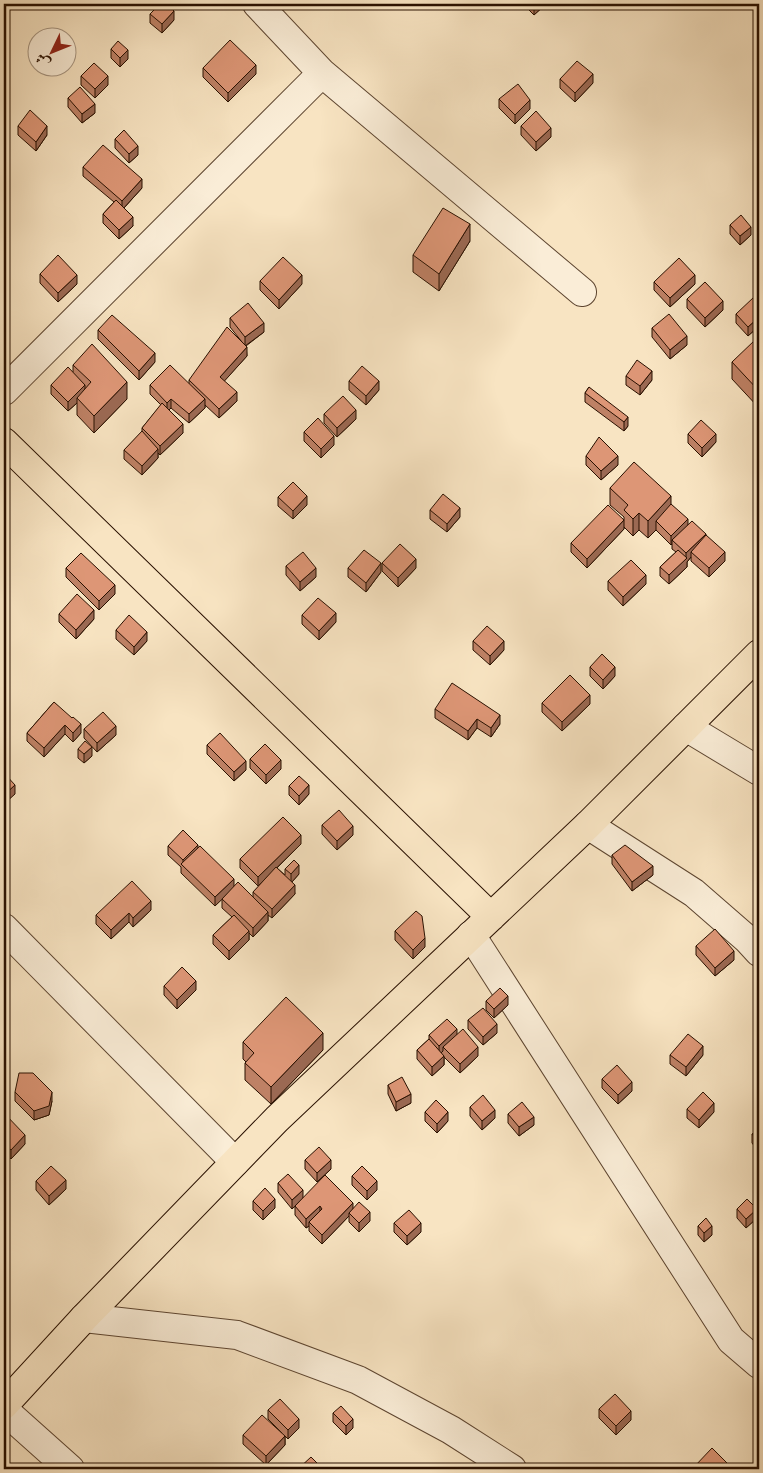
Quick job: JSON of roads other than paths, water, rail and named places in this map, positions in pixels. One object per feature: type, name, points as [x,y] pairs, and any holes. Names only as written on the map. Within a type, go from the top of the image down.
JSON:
[{"type":"main road","points":[[4,442],[491,917]]},
{"type":"main road","points":[[4,1405],[84,1318],[277,1119],[588,825],[759,654]]},
{"type":"street","points":[[256,4],[322,73],[582,292]]},
{"type":"street","points":[[4,391],[322,73]]},
{"type":"street","points":[[686,727],[759,771]]},
{"type":"street","points":[[588,825],[694,894],[748,940],[759,952]]},
{"type":"street","points":[[4,928],[235,1162]]},
{"type":"street","points":[[470,935],[731,1340],[759,1364]]},
{"type":"street","points":[[84,1318],[237,1335],[358,1380],[451,1430],[512,1469]]},
{"type":"street","points":[[4,1410],[70,1469]]}]
